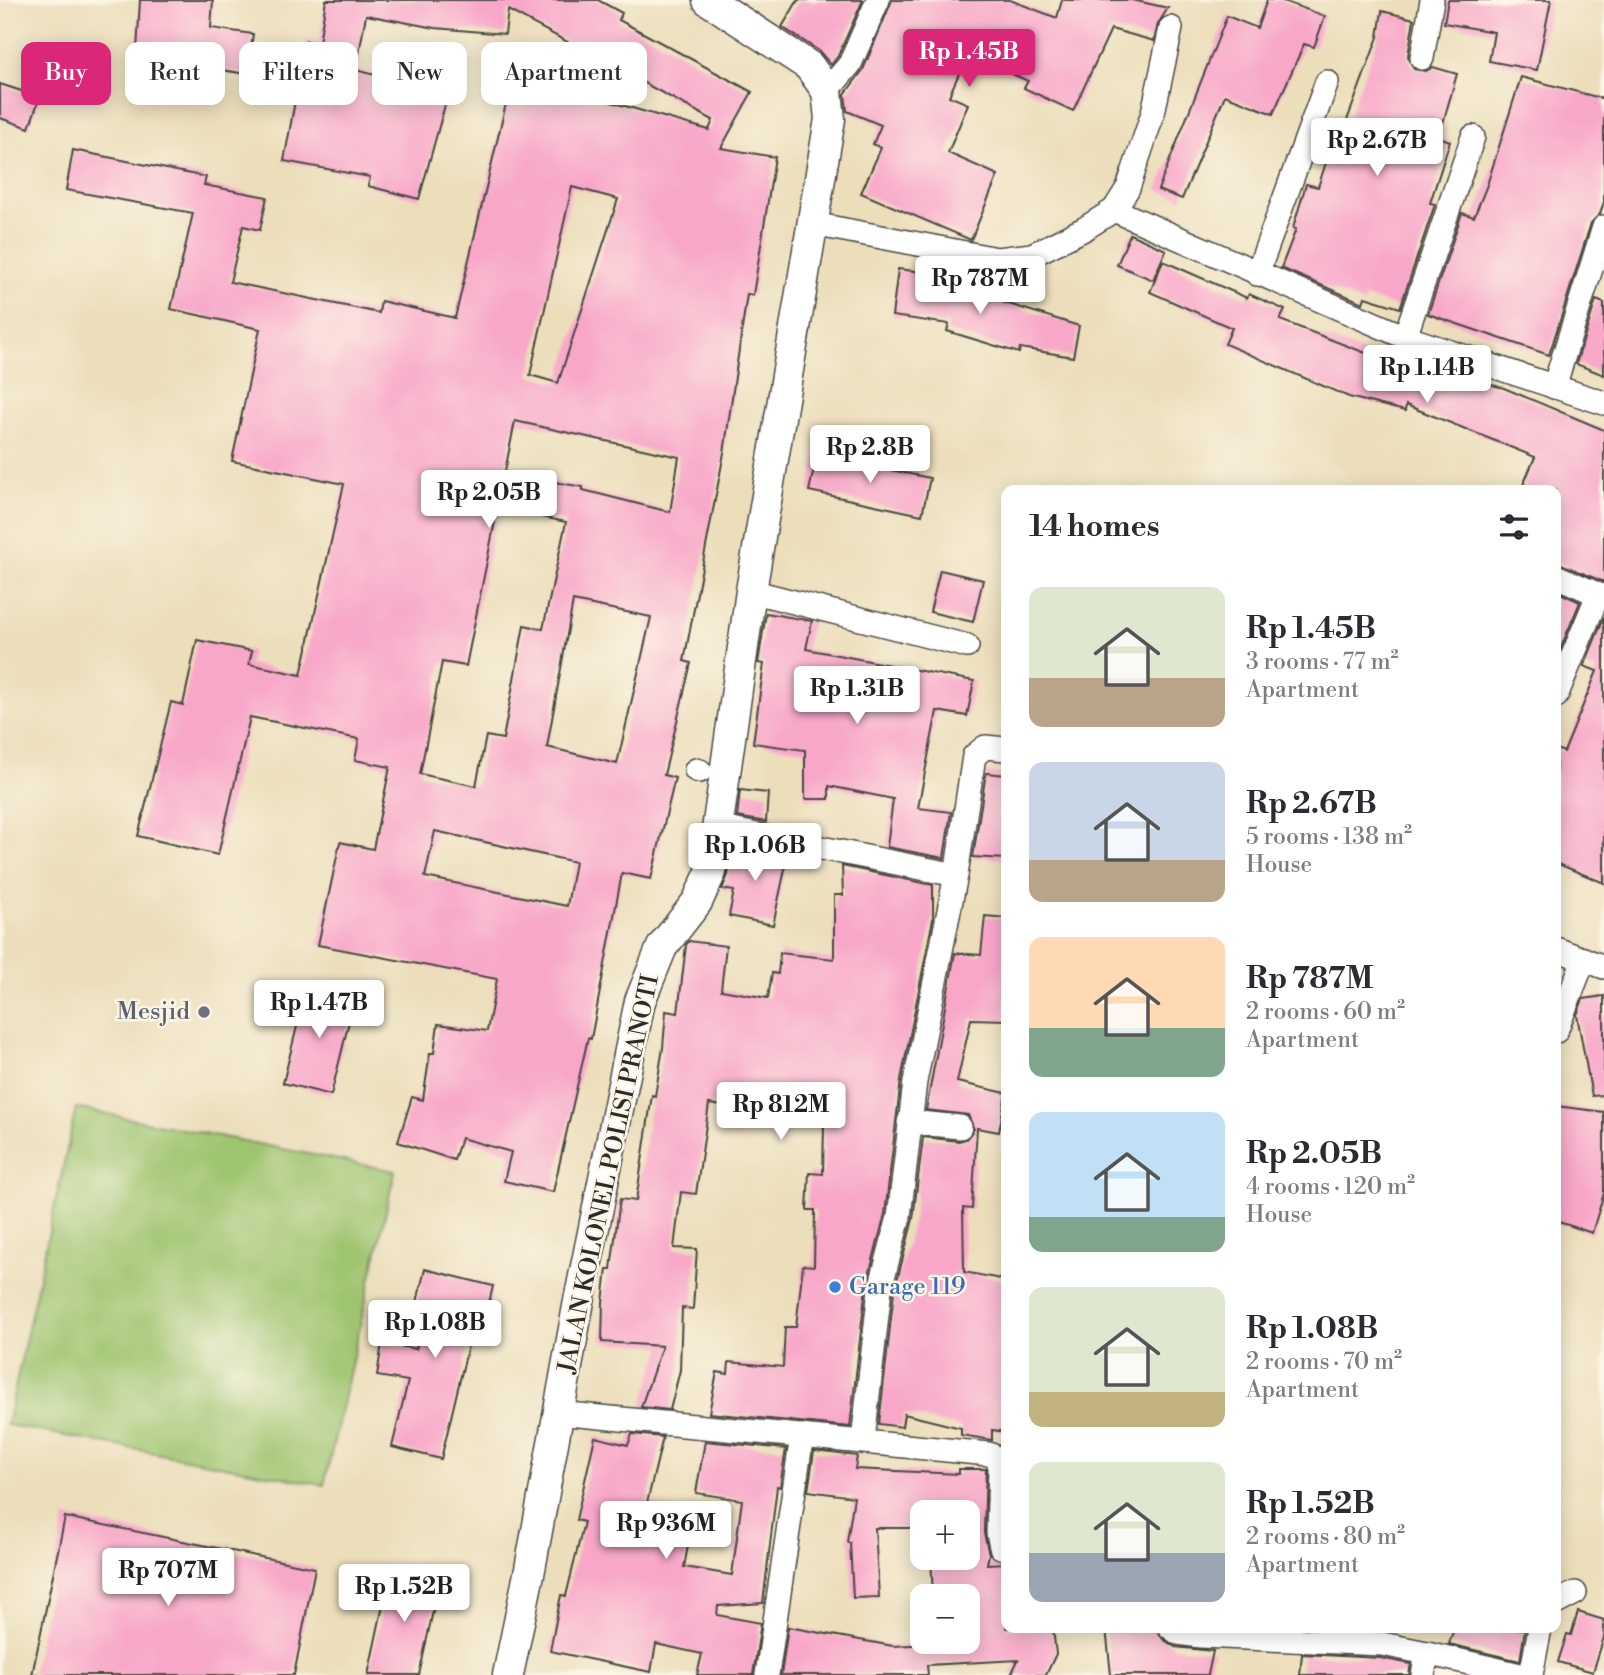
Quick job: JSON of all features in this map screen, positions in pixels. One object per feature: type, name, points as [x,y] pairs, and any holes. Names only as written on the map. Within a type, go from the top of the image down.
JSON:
[{"type":"street","points":[[708,0],[809,66],[827,91],[850,64],[878,0]]},
{"type":"street","points":[[1422,58],[1432,0]]},
{"type":"street","points":[[813,224],[981,256],[1018,259],[1051,247],[1114,210],[1128,188],[1139,160],[1162,78],[1171,28]]},
{"type":"street","points":[[1257,274],[1326,82]]},
{"type":"street","name":"JALAN KOLONEL POLISI PRANOTI","points":[[508,1675],[640,1001],[662,947],[705,890],[711,872],[751,591],[830,119],[827,91]]},
{"type":"street","points":[[1405,337],[1473,137]]},
{"type":"street","points":[[1114,210],[1405,337],[1604,403]]},
{"type":"street","points":[[1554,387],[1604,227]]},
{"type":"street","points":[[1561,578],[1601,596],[1561,685]]},
{"type":"street","points":[[751,591],[967,646]]},
{"type":"street","points":[[863,1440],[880,1289],[899,1217],[909,1122],[956,875],[974,757],[985,747],[1001,749]]},
{"type":"street","points":[[717,827],[956,875]]},
{"type":"street","points":[[1561,951],[1594,963],[1561,1022]]},
{"type":"street","points":[[909,1122],[960,1127]]},
{"type":"street","points":[[558,1413],[989,1454],[997,1458],[1000,1466],[998,1533],[1001,1547]]},
{"type":"street","points":[[766,1675],[802,1436]]},
{"type":"street","points":[[1244,1633],[1382,1644],[1425,1664],[1520,1675]]},
{"type":"street","points":[[1531,1675],[1539,1633]]},
{"type":"green space","points":[[76,1108],[395,1171],[324,1485],[7,1425]]},
{"type":"building","points":[[140,0],[213,0],[211,28],[253,34],[252,42],[239,42],[239,73],[225,71],[225,42],[138,42]]},
{"type":"building","points":[[326,0],[598,0],[622,13],[619,20],[752,92],[721,148],[775,157],[753,295],[747,294],[724,453],[684,661],[691,663],[664,775],[675,778],[651,879],[622,873],[591,1039],[588,1038],[553,1192],[504,1181],[511,1152],[461,1138],[454,1160],[398,1142],[412,1097],[423,1100],[430,1053],[434,1053],[438,1024],[487,1031],[497,979],[318,945],[340,842],[373,849],[390,767],[355,760],[359,739],[250,717],[218,855],[138,836],[171,702],[183,705],[197,640],[252,651],[249,664],[301,675],[344,484],[232,461],[260,329],[171,309],[193,213],[66,190],[73,150],[206,177],[204,185],[267,197],[260,230],[243,226],[230,282],[379,313],[381,301],[455,318],[506,105],[622,105],[709,130],[713,120],[647,85],[647,42],[568,42],[508,10],[505,34],[435,28],[366,15],[358,59],[358,42],[319,42]],"holes":[[[572,187],[618,199],[558,383],[530,375]],[[515,421],[679,457],[670,512],[583,490],[583,487],[549,481],[542,517],[566,522],[543,629],[524,625],[503,739],[486,736],[476,786],[420,774],[442,662],[466,666]],[[573,601],[651,617],[617,764],[547,747]],[[435,831],[575,862],[567,906],[425,877]]]},
{"type":"building","points":[[798,0],[863,0],[838,56],[831,65],[819,51],[782,27]]},
{"type":"building","points":[[892,0],[1010,0],[1057,18],[1062,0],[1132,0],[1168,8],[1158,24],[1154,41],[1111,29],[1073,111],[1024,88],[1028,81],[1010,73],[1020,50],[977,33],[949,96],[968,104],[948,153],[998,175],[971,240],[861,193],[881,148],[873,144],[881,125],[847,111],[845,94],[863,70]]},
{"type":"building","points":[[1267,0],[1280,0],[1325,16],[1314,47],[1304,44],[1273,114],[1225,95],[1182,199],[1158,190],[1227,16],[1257,28]]},
{"type":"building","points":[[1448,0],[1551,0],[1537,70],[1489,61],[1494,32],[1444,23]]},
{"type":"building","points":[[1382,11],[1414,19],[1408,56],[1414,69],[1426,71],[1433,67],[1457,74],[1439,137],[1450,141],[1430,203],[1435,204],[1400,308],[1365,297],[1363,303],[1281,268],[1296,229],[1293,228],[1306,184],[1318,187],[1337,129],[1343,131],[1378,37]]},
{"type":"building","points":[[358,71],[372,74],[372,105],[445,105],[419,199],[368,186],[370,177],[284,161],[294,105],[358,105]]},
{"type":"building","points":[[1521,77],[1604,99],[1604,202],[1600,214],[1591,223],[1549,355],[1428,314],[1462,213],[1474,217],[1487,185]]},
{"type":"building","points":[[0,84],[21,91],[21,105],[37,105],[29,128],[0,118]]},
{"type":"building","points":[[1130,234],[1166,250],[1153,280],[1117,265]]},
{"type":"building","points":[[1163,261],[1247,298],[1249,294],[1285,310],[1280,320],[1363,352],[1504,388],[1604,430],[1604,582],[1561,564],[1561,485],[1523,485],[1535,457],[1406,405],[1405,411],[1349,397],[1225,344],[1232,328],[1150,292]]},
{"type":"building","points":[[898,269],[931,273],[960,283],[958,288],[1079,326],[1073,357],[1020,348],[1019,353],[947,331],[949,324],[892,316]]},
{"type":"building","points":[[1596,300],[1604,303],[1604,375],[1576,364]]},
{"type":"building","points":[[817,455],[930,478],[922,515],[809,491]]},
{"type":"building","points":[[940,570],[983,580],[973,622],[930,612]]},
{"type":"building","points":[[1561,593],[1580,602],[1561,648]]},
{"type":"building","points":[[766,613],[812,621],[806,649],[974,681],[967,716],[937,711],[918,808],[951,812],[944,858],[887,847],[893,799],[829,786],[829,799],[805,799],[805,750],[753,743],[764,664],[758,663]]},
{"type":"building","points":[[1604,617],[1604,883],[1561,865],[1561,751],[1564,752],[1597,671],[1584,666]]},
{"type":"building","points":[[986,773],[1001,774],[1001,859],[973,857]]},
{"type":"building","points":[[740,790],[768,793],[766,822],[737,817]]},
{"type":"building","points":[[733,844],[788,855],[773,925],[729,916],[734,891],[722,889],[728,875]]},
{"type":"building","points":[[842,866],[933,885],[933,919],[901,1080],[885,1214],[866,1287],[850,1427],[709,1413],[717,1372],[728,1374],[729,1362],[783,1367],[785,1327],[796,1327],[803,1265],[814,1266],[815,1210],[807,1210],[809,1173],[823,1174],[824,1126],[782,1118],[782,1115],[709,1104],[696,1194],[681,1192],[674,1248],[697,1249],[693,1309],[682,1308],[680,1370],[670,1410],[641,1407],[662,1346],[602,1342],[603,1302],[607,1269],[611,1269],[620,1199],[636,1201],[652,1095],[655,1096],[663,1048],[666,1011],[678,1013],[686,945],[689,941],[726,946],[721,990],[768,998],[772,973],[778,974],[780,953],[834,959],[834,895],[843,895]]},
{"type":"building","points":[[985,916],[1001,918],[1001,1020],[971,1019],[957,1082],[1001,1092],[999,1132],[977,1128],[972,1209],[963,1208],[964,1272],[1001,1279],[1001,1431],[992,1430],[992,1440],[961,1435],[961,1428],[904,1414],[902,1427],[879,1424],[894,1292],[913,1219],[923,1137],[959,1141],[966,1139],[974,1129],[968,1115],[926,1110],[955,953],[981,955]]},
{"type":"building","points":[[307,986],[355,997],[331,1095],[283,1083]]},
{"type":"building","points":[[1604,996],[1604,1095],[1592,1096],[1577,1015],[1583,999]]},
{"type":"building","points":[[1561,1107],[1604,1112],[1604,1193],[1592,1233],[1561,1223]]},
{"type":"building","points":[[425,1269],[493,1286],[485,1320],[475,1317],[441,1459],[392,1447],[408,1381],[377,1376],[382,1343],[416,1349],[426,1305],[417,1302]]},
{"type":"building","points":[[632,1434],[663,1437],[647,1503],[694,1514],[684,1567],[732,1575],[742,1500],[696,1493],[705,1441],[786,1449],[780,1487],[777,1486],[763,1603],[718,1606],[717,1615],[761,1623],[753,1675],[697,1675],[702,1654],[656,1644],[651,1672],[550,1651],[561,1595],[566,1596],[584,1522],[576,1520],[595,1437],[628,1445]]},
{"type":"building","points":[[814,1451],[857,1456],[855,1469],[959,1474],[959,1469],[986,1469],[984,1533],[989,1554],[987,1564],[1001,1563],[1001,1633],[1054,1633],[1056,1654],[1046,1675],[1011,1675],[1018,1660],[927,1665],[928,1675],[781,1675],[788,1627],[893,1646],[910,1645],[910,1654],[980,1654],[980,1584],[932,1584],[932,1570],[980,1570],[980,1500],[910,1500],[910,1528],[875,1528],[879,1597],[853,1598],[850,1543],[847,1542],[854,1497],[808,1491]]},
{"type":"building","points":[[65,1517],[315,1568],[294,1675],[32,1675]]},
{"type":"building","points":[[391,1568],[440,1579],[419,1675],[368,1675]]},
{"type":"building","points":[[1578,1612],[1604,1620],[1604,1637],[1593,1672],[1558,1662]]},
{"type":"building","points":[[1107,1633],[1159,1633],[1175,1647],[1213,1651],[1208,1675],[1111,1675]]},
{"type":"building","points":[[1452,1633],[1524,1633],[1520,1661],[1449,1644]]},
{"type":"building","points":[[1302,1654],[1380,1658],[1411,1664],[1409,1675],[1300,1675]]},
{"type":"place","name":"Mesjid","points":[[204,1012]]},
{"type":"place","name":"Garage 119","points":[[835,1287]]}]
